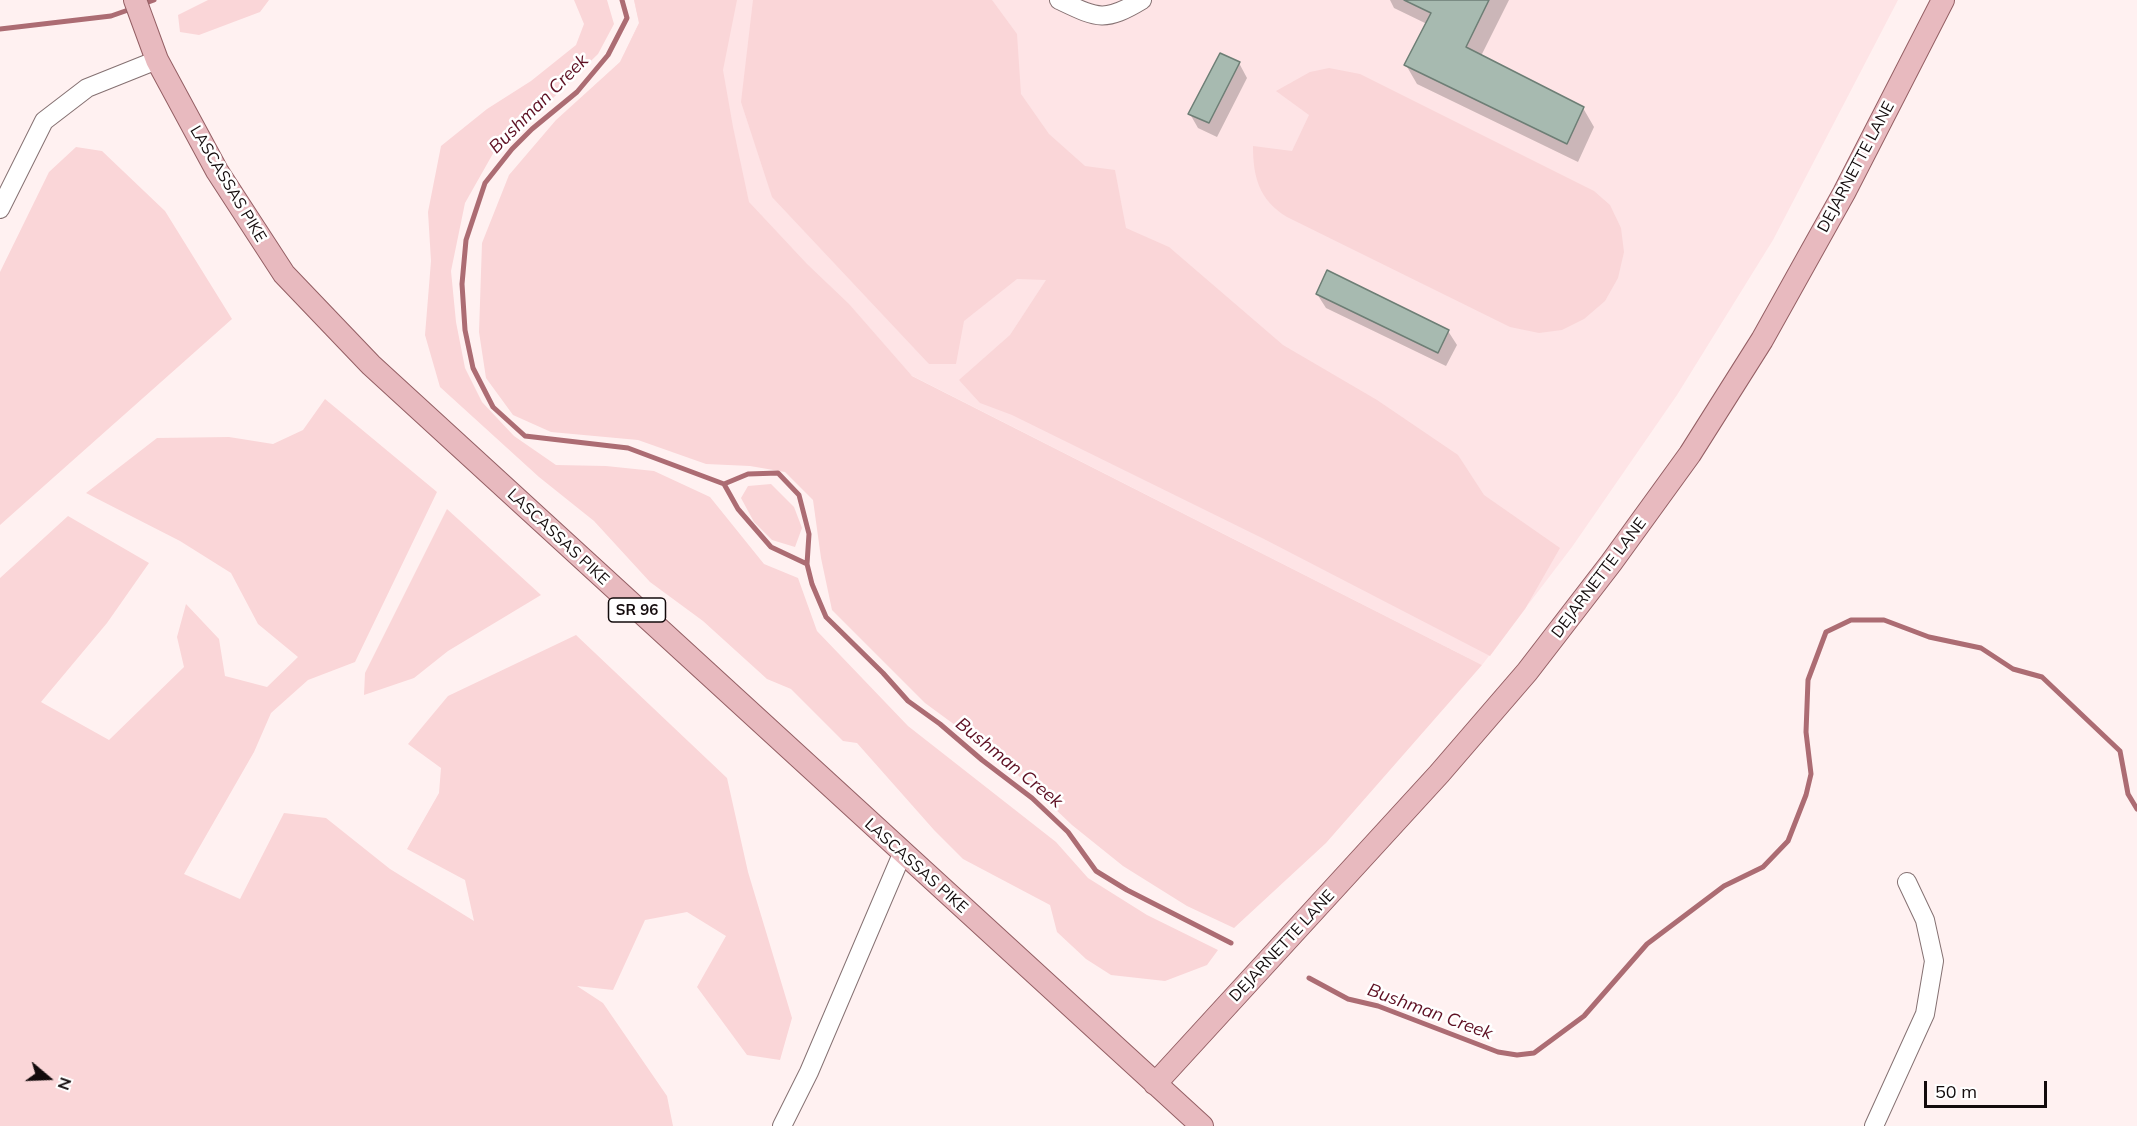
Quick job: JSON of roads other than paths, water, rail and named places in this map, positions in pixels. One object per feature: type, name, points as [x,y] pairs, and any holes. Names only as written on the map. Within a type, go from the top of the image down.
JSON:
[{"type":"main road","name":"LASCASSAS PIKE","points":[[135,0],[157,60],[217,171],[284,273],[316,307],[371,365],[902,854],[1202,1126]]},
{"type":"main road","name":"DEJARNETTE LANE","points":[[1155,1084],[1446,766],[1527,672],[1611,563],[1690,453],[1762,340],[1844,193],[1943,0]]},
{"type":"street","points":[[1059,0],[1089,14],[1110,16],[1142,0]]},
{"type":"street","points":[[0,209],[44,121],[87,88],[157,60]]},
{"type":"street","points":[[782,1126],[809,1072],[902,854]]},
{"type":"street","points":[[1874,1126],[1925,1014],[1934,961],[1925,920],[1907,882]]},
{"type":"waterway","name":"Bushman Creek","points":[[143,4],[154,0]]},
{"type":"waterway","name":"Bushman Creek","points":[[622,0],[627,18],[608,55],[577,92],[532,129],[512,149],[485,183],[466,240],[462,284],[465,330],[473,368],[493,407],[525,436],[628,448],[724,484],[738,509],[771,547],[807,564],[812,584],[826,617],[908,701],[1032,798],[1068,832],[1096,871],[1127,890],[1231,943]]},
{"type":"waterway","name":"Bushman Creek","points":[[0,29],[111,16],[131,9]]},
{"type":"waterway","name":"Bushman Creek","points":[[724,484],[748,474],[778,473],[799,495],[809,534],[807,564]]},
{"type":"waterway","name":"Bushman Creek","points":[[1309,978],[1348,999],[1378,1006],[1498,1052],[1517,1055],[1534,1053],[1584,1016],[1647,944],[1724,886],[1763,867],[1788,841],[1806,795],[1811,774],[1806,732],[1808,680],[1826,632],[1851,620],[1884,620],[1929,637],[1981,648],[2013,669],[2042,677],[2120,751],[2128,794],[2137,809]]}]
